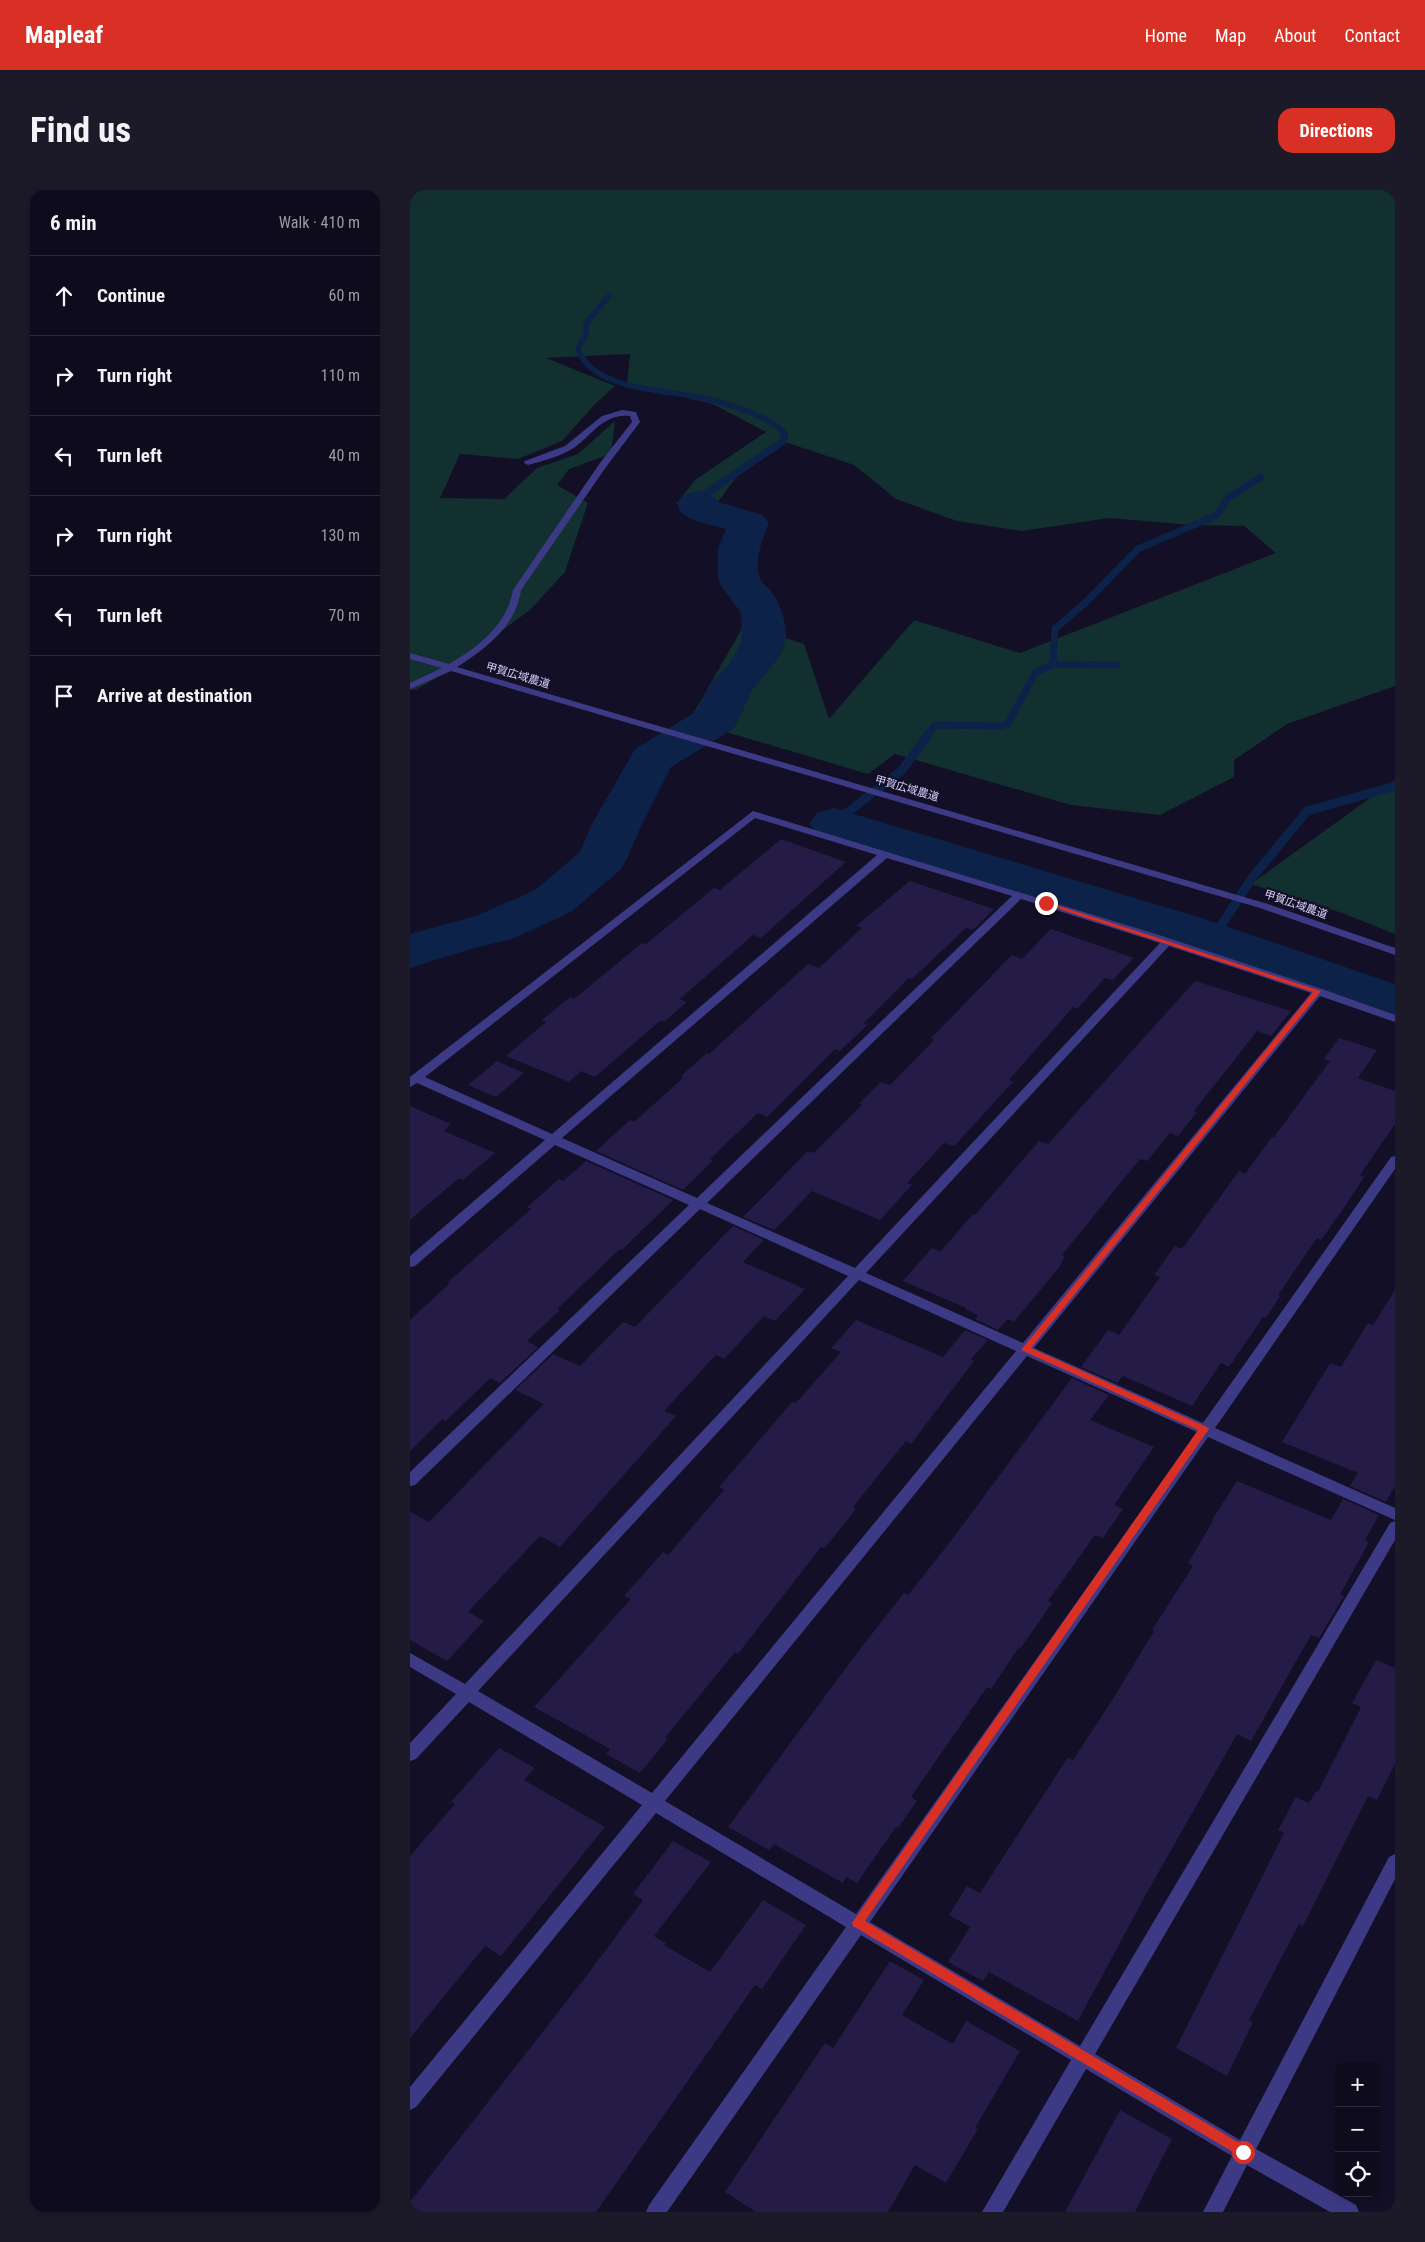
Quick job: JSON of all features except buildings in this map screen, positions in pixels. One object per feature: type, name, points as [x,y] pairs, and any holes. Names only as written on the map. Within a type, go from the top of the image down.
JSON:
[{"type":"street","points":[[410,686],[448,668],[473,652],[498,631],[513,609],[517,590],[603,465],[636,422],[633,414],[623,412],[610,415],[596,423],[569,448],[528,463]]},
{"type":"street","name":"甲賀広域農道","points":[[410,656],[1264,906],[1395,952]]},
{"type":"street","points":[[1395,1019],[1318,991],[1019,895],[752,814],[413,1081],[553,1138],[697,1205],[1395,1514]]},
{"type":"street","points":[[410,1263],[885,854]]},
{"type":"street","points":[[410,1481],[1019,895]]},
{"type":"street","points":[[410,1754],[1166,942]]},
{"type":"street","points":[[410,2101],[1318,991]]},
{"type":"street","points":[[656,2212],[1204,1429],[1395,1160]]},
{"type":"street","points":[[992,2212],[1395,1527]]},
{"type":"street","points":[[410,1659],[1084,2056],[1243,2152],[1349,2212]]},
{"type":"street","points":[[1213,2212],[1395,1862]]},
{"type":"green space","points":[[410,190],[1395,190],[1395,686],[1287,724],[1234,760],[1234,777],[1160,815],[1071,805],[895,754],[868,774],[689,721],[744,625],[804,644],[829,719],[914,620],[1020,653],[1276,553],[1244,526],[1191,525],[1109,518],[1022,531],[957,521],[896,499],[854,465],[779,440],[747,463],[717,503],[741,510],[716,519],[676,504],[695,480],[766,432],[713,404],[627,384],[630,354],[546,358],[615,386],[595,404],[562,441],[518,459],[460,454],[440,498],[504,499],[537,468],[578,454],[615,421],[611,454],[569,469],[557,485],[588,503],[565,572],[530,610],[440,676],[417,689],[410,690]]},
{"type":"green space","points":[[1395,780],[1395,934],[1342,913],[1251,884]]},
{"type":"waterway","points":[[609,296],[586,323],[586,333],[578,349],[586,363],[598,373],[631,386],[698,397],[734,406],[770,421],[782,431]]},
{"type":"waterway","points":[[698,503],[701,497],[782,442],[785,435],[782,431]]},
{"type":"waterway","points":[[1053,664],[1055,629],[1086,602],[1138,549],[1217,515],[1228,498],[1261,477]]},
{"type":"waterway","points":[[410,952],[458,936],[493,928],[553,901],[602,859],[617,824],[652,759],[717,719],[730,689],[744,674],[759,651],[764,638],[762,613],[755,599],[741,584],[739,578],[738,548],[749,523],[704,510],[698,507],[698,503]]},
{"type":"waterway","points":[[927,736],[935,725],[1001,726],[1008,724],[1035,673],[1053,664]]},
{"type":"waterway","points":[[1053,664],[1117,665]]},
{"type":"waterway","points":[[834,823],[902,770],[928,735]]},
{"type":"waterway","points":[[1213,938],[1252,878],[1307,811],[1395,786]]},
{"type":"waterway","points":[[834,823],[1187,930],[1326,977],[1395,1003]]},
{"type":"route","points":[[1046,903],[1318,991],[1025,1350],[1204,1429],[857,1923],[1243,2152]]}]
